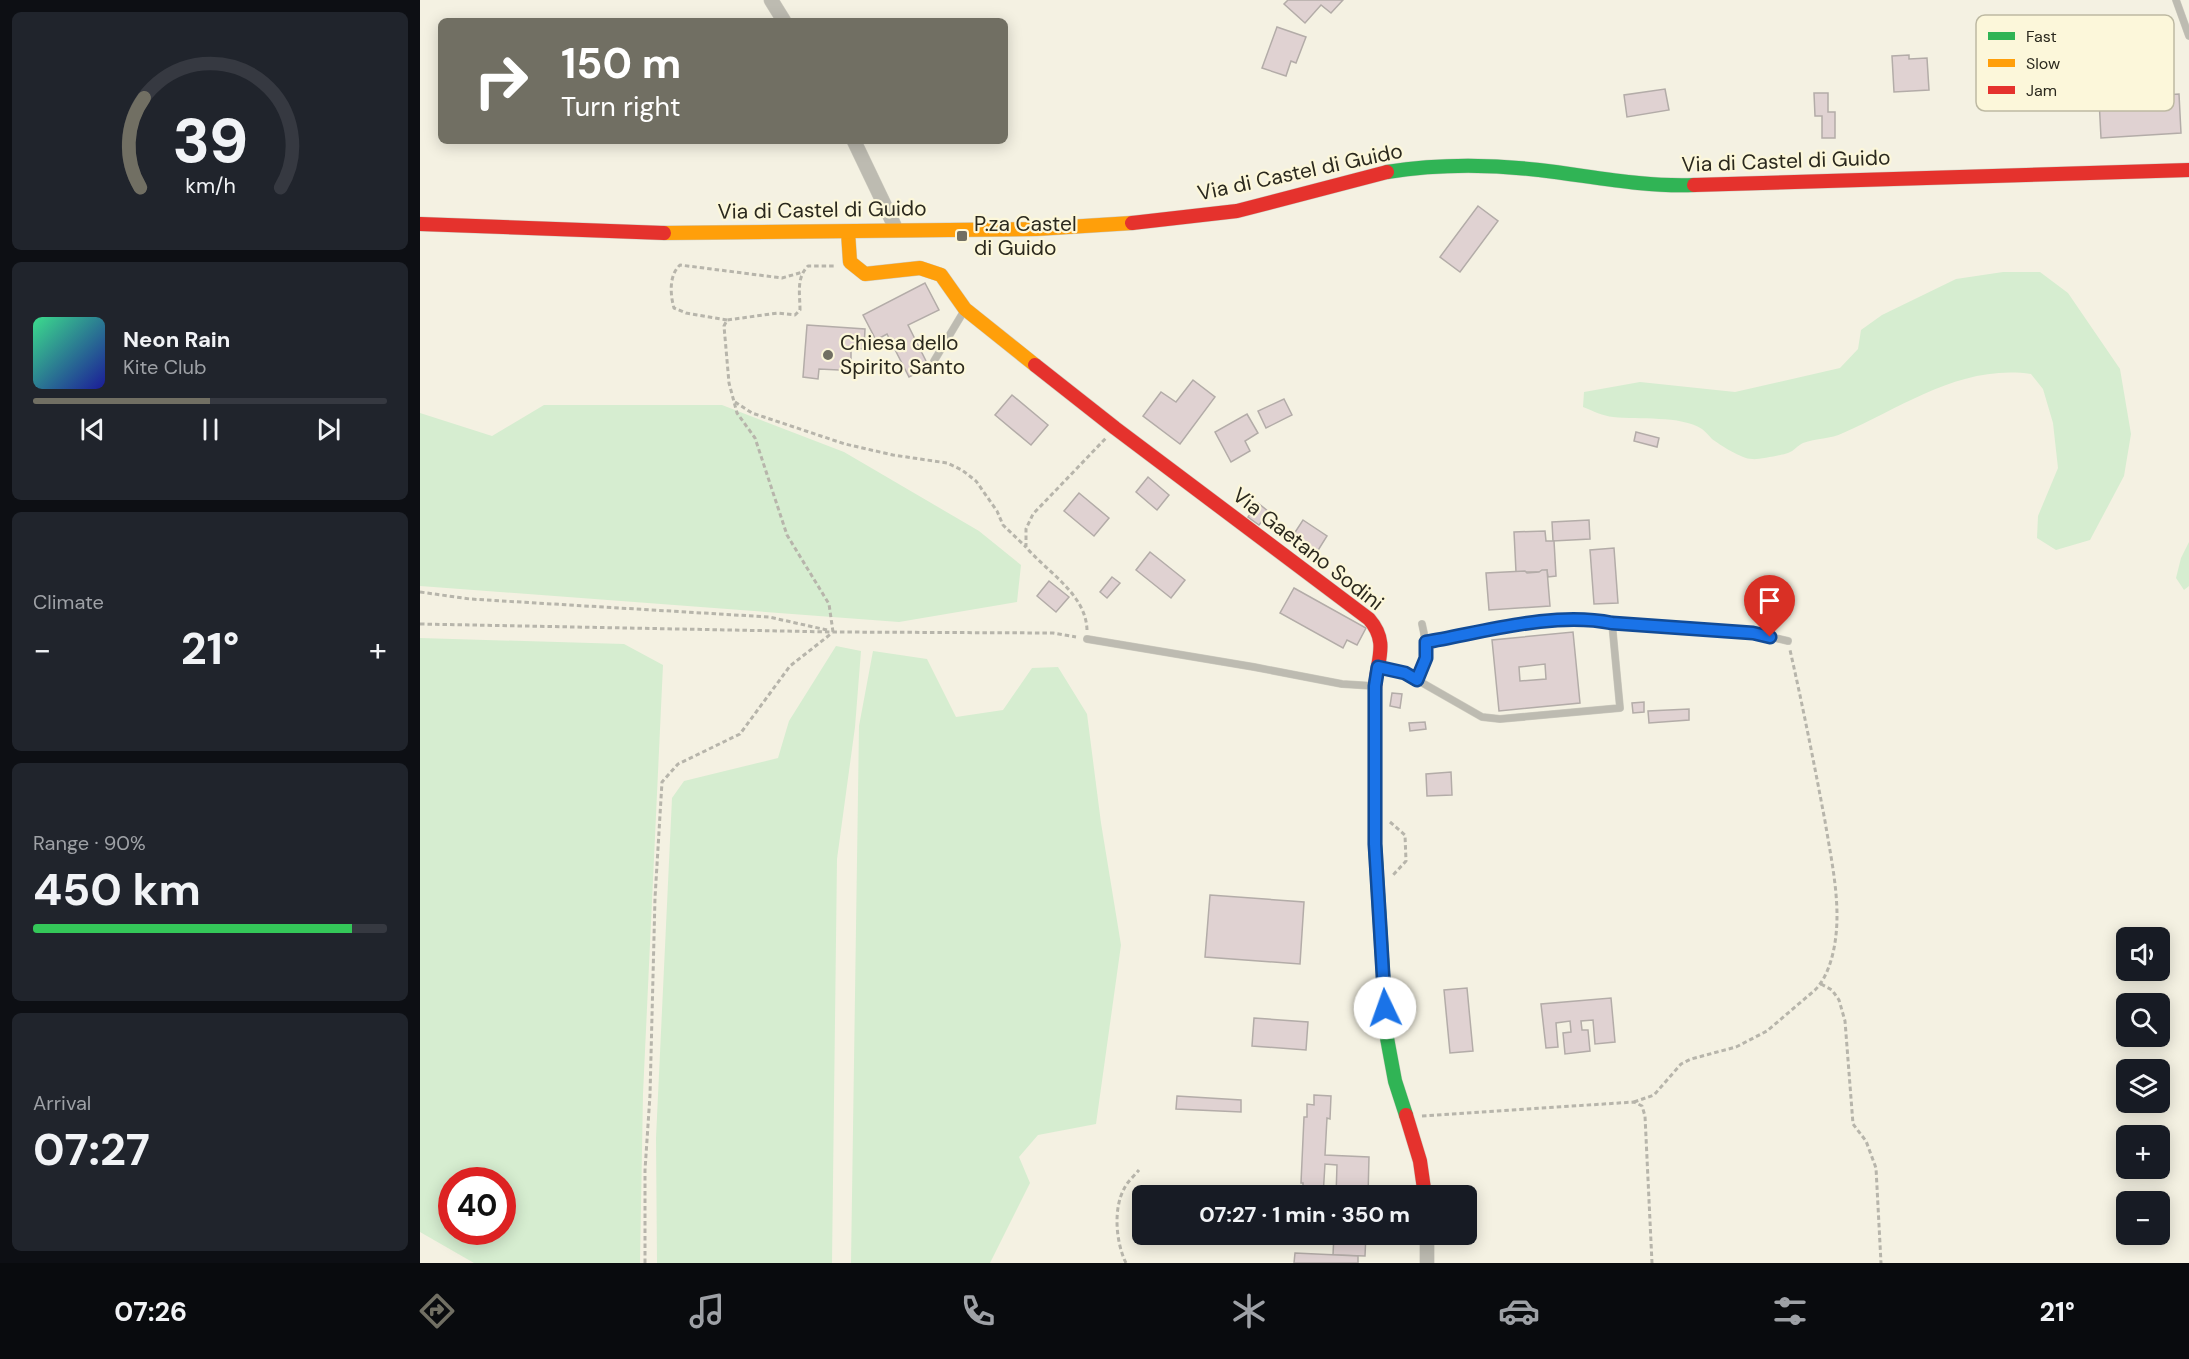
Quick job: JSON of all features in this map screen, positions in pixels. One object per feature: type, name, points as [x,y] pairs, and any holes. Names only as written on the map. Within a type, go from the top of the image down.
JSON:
[{"type":"street","points":[[771,0],[782,18]]},
{"type":"street","points":[[855,144],[896,229]]},
{"type":"street","name":"Via di Castel di Guido","points":[[420,224],[654,233],[1036,229],[1185,218],[1237,211],[1374,175],[1425,167],[1476,166],[1533,169],[1624,182],[1678,186],[2189,170]]},
{"type":"street","points":[[848,232],[850,262],[857,268]]},
{"type":"street","name":"Via Gaetano Sodini","points":[[857,268],[865,274],[920,268],[940,275],[965,309],[1116,428],[1371,621],[1381,637],[1375,686],[1375,808],[1389,1053],[1420,1161],[1423,1185]]},
{"type":"street","points":[[1426,1263],[1427,1245]]},
{"type":"lane","points":[[2176,0],[2189,36]]},
{"type":"lane","points":[[934,361],[965,309]]},
{"type":"lane","points":[[1426,642],[1561,619],[1592,619],[1612,623],[1753,633],[1788,641]]},
{"type":"lane","points":[[1378,667],[1405,673],[1482,717],[1500,719],[1620,708],[1612,623]]},
{"type":"lane","points":[[1417,680],[1426,658],[1426,642],[1422,624]]},
{"type":"lane","points":[[1087,639],[1342,684],[1375,686]]},
{"type":"path","points":[[803,272],[782,278],[680,265],[672,277],[672,300],[674,308],[686,313],[727,320],[778,314],[795,315],[800,310],[799,280],[808,266],[857,268]]},
{"type":"path","points":[[727,320],[724,326],[729,383],[737,413],[754,438],[787,535],[829,604],[833,632]]},
{"type":"path","points":[[420,624],[833,632],[1053,633],[1087,639],[1087,621],[1076,597],[1003,525],[976,481],[962,470],[946,463],[893,455],[845,444],[752,413],[733,400]]},
{"type":"path","points":[[1026,547],[1026,529],[1033,514],[1116,428]]},
{"type":"path","points":[[420,592],[470,599],[769,617],[833,632]]},
{"type":"path","points":[[645,1263],[645,1170],[650,1095],[655,898],[662,782],[678,764],[740,734],[790,666],[833,632]]},
{"type":"path","points":[[1406,1117],[1634,1102],[1654,1095],[1681,1064],[1691,1059],[1736,1047],[1767,1031],[1821,984],[1831,961],[1836,935],[1836,901],[1832,862],[1810,740],[1788,641]]},
{"type":"path","points":[[1375,808],[1405,835],[1406,861],[1394,875],[1378,884]]},
{"type":"path","points":[[1821,984],[1832,990],[1839,1000],[1845,1021],[1853,1124],[1869,1146],[1876,1168],[1881,1263]]},
{"type":"path","points":[[1634,1102],[1642,1106],[1645,1116],[1652,1263]]},
{"type":"path","points":[[1126,1263],[1118,1226],[1118,1204],[1124,1187],[1138,1170]]},
{"type":"green space","points":[[2003,272],[2040,272],[2068,293],[2120,369],[2131,434],[2124,476],[2090,540],[2056,550],[2037,538],[2038,516],[2058,468],[2053,423],[2043,389],[2031,374],[1981,375],[1957,381],[1910,400],[1838,435],[1803,443],[1788,453],[1755,459],[1743,457],[1731,451],[1693,425],[1671,420],[1609,416],[1583,407],[1584,392],[1640,382],[1735,392],[1840,368],[1858,349],[1861,330],[1882,315],[1956,279]]},
{"type":"green space","points":[[544,405],[722,405],[844,452],[979,531],[1021,565],[1017,602],[899,622],[420,586],[420,413],[492,436]]},
{"type":"green space","points":[[2189,542],[2189,586],[2184,590],[2176,578],[2181,558]]},
{"type":"green space","points":[[420,638],[624,644],[663,665],[643,1094],[640,1263],[474,1263],[443,1245],[516,1245],[516,1167],[438,1167],[438,1242],[420,1232]]},
{"type":"green space","points":[[836,646],[861,651],[855,727],[837,859],[832,1263],[657,1263],[656,1138],[672,798],[684,781],[778,758],[789,721]]},
{"type":"green space","points":[[873,651],[927,659],[956,717],[1003,710],[1032,668],[1058,667],[1087,714],[1101,823],[1121,945],[1096,1124],[1038,1135],[1019,1157],[1030,1183],[990,1263],[851,1263],[859,726]]},
{"type":"building","points":[[1288,0],[1343,0],[1331,13],[1321,5],[1305,23],[1284,4]]},
{"type":"building","points":[[1277,27],[1306,37],[1296,63],[1291,61],[1286,76],[1262,68]]},
{"type":"building","points":[[1909,55],[1909,59],[1927,58],[1929,90],[1894,92],[1892,56]]},
{"type":"building","points":[[1665,89],[1669,110],[1627,117],[1624,95]]},
{"type":"building","points":[[1814,93],[1828,93],[1828,112],[1835,112],[1835,138],[1822,138],[1822,116],[1815,116]]},
{"type":"building","points":[[2174,94],[2179,94],[2181,133],[2101,138],[2100,111],[2174,111]]},
{"type":"building","points":[[1478,206],[1498,221],[1460,272],[1440,257]]},
{"type":"building","points":[[925,283],[939,310],[908,325],[929,367],[909,377],[887,334],[876,340],[863,315]]},
{"type":"building","name":"Chiesa dello Spirito Santo","points":[[807,325],[865,329],[864,349],[851,348],[851,360],[839,370],[819,369],[818,379],[803,377]]},
{"type":"building","points":[[1193,380],[1215,397],[1180,444],[1143,416],[1161,392],[1176,402]]},
{"type":"building","points":[[1012,395],[1048,425],[1031,445],[995,415]]},
{"type":"building","points":[[1284,399],[1292,415],[1266,428],[1258,411]]},
{"type":"building","points":[[1247,414],[1258,433],[1245,441],[1250,451],[1231,462],[1215,432]]},
{"type":"building","points":[[1636,432],[1659,438],[1657,447],[1634,441]]},
{"type":"building","points":[[1148,477],[1169,495],[1157,510],[1136,492]]},
{"type":"building","points":[[1079,493],[1109,518],[1094,536],[1064,511]]},
{"type":"building","points":[[1258,503],[1269,512],[1259,525],[1248,517]]},
{"type":"building","points":[[1303,520],[1327,536],[1317,552],[1292,537]]},
{"type":"building","points":[[1589,520],[1590,539],[1553,541],[1552,522]]},
{"type":"building","points":[[1545,531],[1546,541],[1554,541],[1556,576],[1548,577],[1547,570],[1516,572],[1514,532]]},
{"type":"building","points":[[1614,548],[1618,603],[1594,604],[1590,550]]},
{"type":"building","points":[[1150,552],[1185,580],[1171,598],[1136,570]]},
{"type":"building","points":[[1547,570],[1550,606],[1489,610],[1486,573],[1525,571],[1527,573]]},
{"type":"building","points":[[1112,577],[1120,583],[1107,598],[1100,592]]},
{"type":"building","points":[[1049,581],[1069,597],[1056,612],[1037,596]]},
{"type":"building","points":[[1294,588],[1366,628],[1357,645],[1347,640],[1343,648],[1280,613]]},
{"type":"building","points":[[1573,632],[1580,703],[1499,711],[1492,640]],"holes":[[[1545,664],[1546,679],[1520,681],[1519,667]]]},
{"type":"building","points":[[1392,693],[1402,694],[1400,708],[1390,706]]},
{"type":"building","points":[[1644,702],[1644,712],[1633,713],[1632,703]]},
{"type":"building","points":[[1689,709],[1689,720],[1649,723],[1648,711]]},
{"type":"building","points":[[1425,722],[1426,729],[1410,731],[1409,723]]},
{"type":"building","points":[[1451,772],[1452,795],[1427,796],[1426,774]]},
{"type":"building","points":[[1210,895],[1304,902],[1300,964],[1205,957]]},
{"type":"building","points":[[1467,988],[1473,1051],[1450,1053],[1444,990]]},
{"type":"building","points":[[1611,998],[1615,1042],[1595,1044],[1593,1020],[1581,1021],[1582,1030],[1588,1030],[1590,1051],[1565,1054],[1563,1033],[1571,1032],[1570,1021],[1556,1023],[1558,1047],[1546,1048],[1541,1004]]},
{"type":"building","points":[[1254,1018],[1308,1022],[1306,1050],[1252,1046]]},
{"type":"building","points":[[1314,1095],[1331,1096],[1325,1155],[1369,1157],[1368,1185],[1336,1185],[1337,1165],[1325,1164],[1324,1185],[1303,1185],[1301,1183],[1304,1117],[1307,1117],[1307,1104],[1314,1105]]},
{"type":"building","points":[[1177,1096],[1241,1100],[1241,1112],[1176,1109]]},
{"type":"building","points":[[1333,1245],[1366,1245],[1365,1256],[1333,1255]]},
{"type":"building","points":[[1295,1253],[1358,1256],[1358,1263],[1294,1263]]},
{"type":"traffic: fast","points":[[1387,172],[1444,166],[1501,167],[1636,183],[1694,185]]},
{"type":"traffic: fast","points":[[1375,689],[1375,844],[1387,1038],[1395,1081],[1406,1115]]},
{"type":"traffic: slow","points":[[664,233],[1036,229],[1132,223]]},
{"type":"traffic: slow","points":[[848,232],[850,262],[865,274],[920,268],[941,275],[965,309],[1035,365]]},
{"type":"traffic: jam","points":[[1694,185],[2189,170]]},
{"type":"traffic: jam","points":[[1132,223],[1237,211],[1387,172]]},
{"type":"traffic: jam","points":[[420,224],[664,233]]},
{"type":"traffic: jam","points":[[1035,365],[1369,619],[1379,636],[1380,644],[1375,689]]},
{"type":"traffic: jam","points":[[1406,1115],[1420,1161],[1423,1185]]},
{"type":"place","name":"P.za Castel di Guido","points":[[962,236]]},
{"type":"place","name":"Chiesa dello Spirito Santo","points":[[828,355]]},
{"type":"route","points":[[1385,1008],[1375,844],[1375,686],[1378,667],[1405,673],[1417,680],[1426,658],[1426,642],[1561,619],[1592,619],[1612,623],[1674,626],[1753,633],[1770,637]]}]
